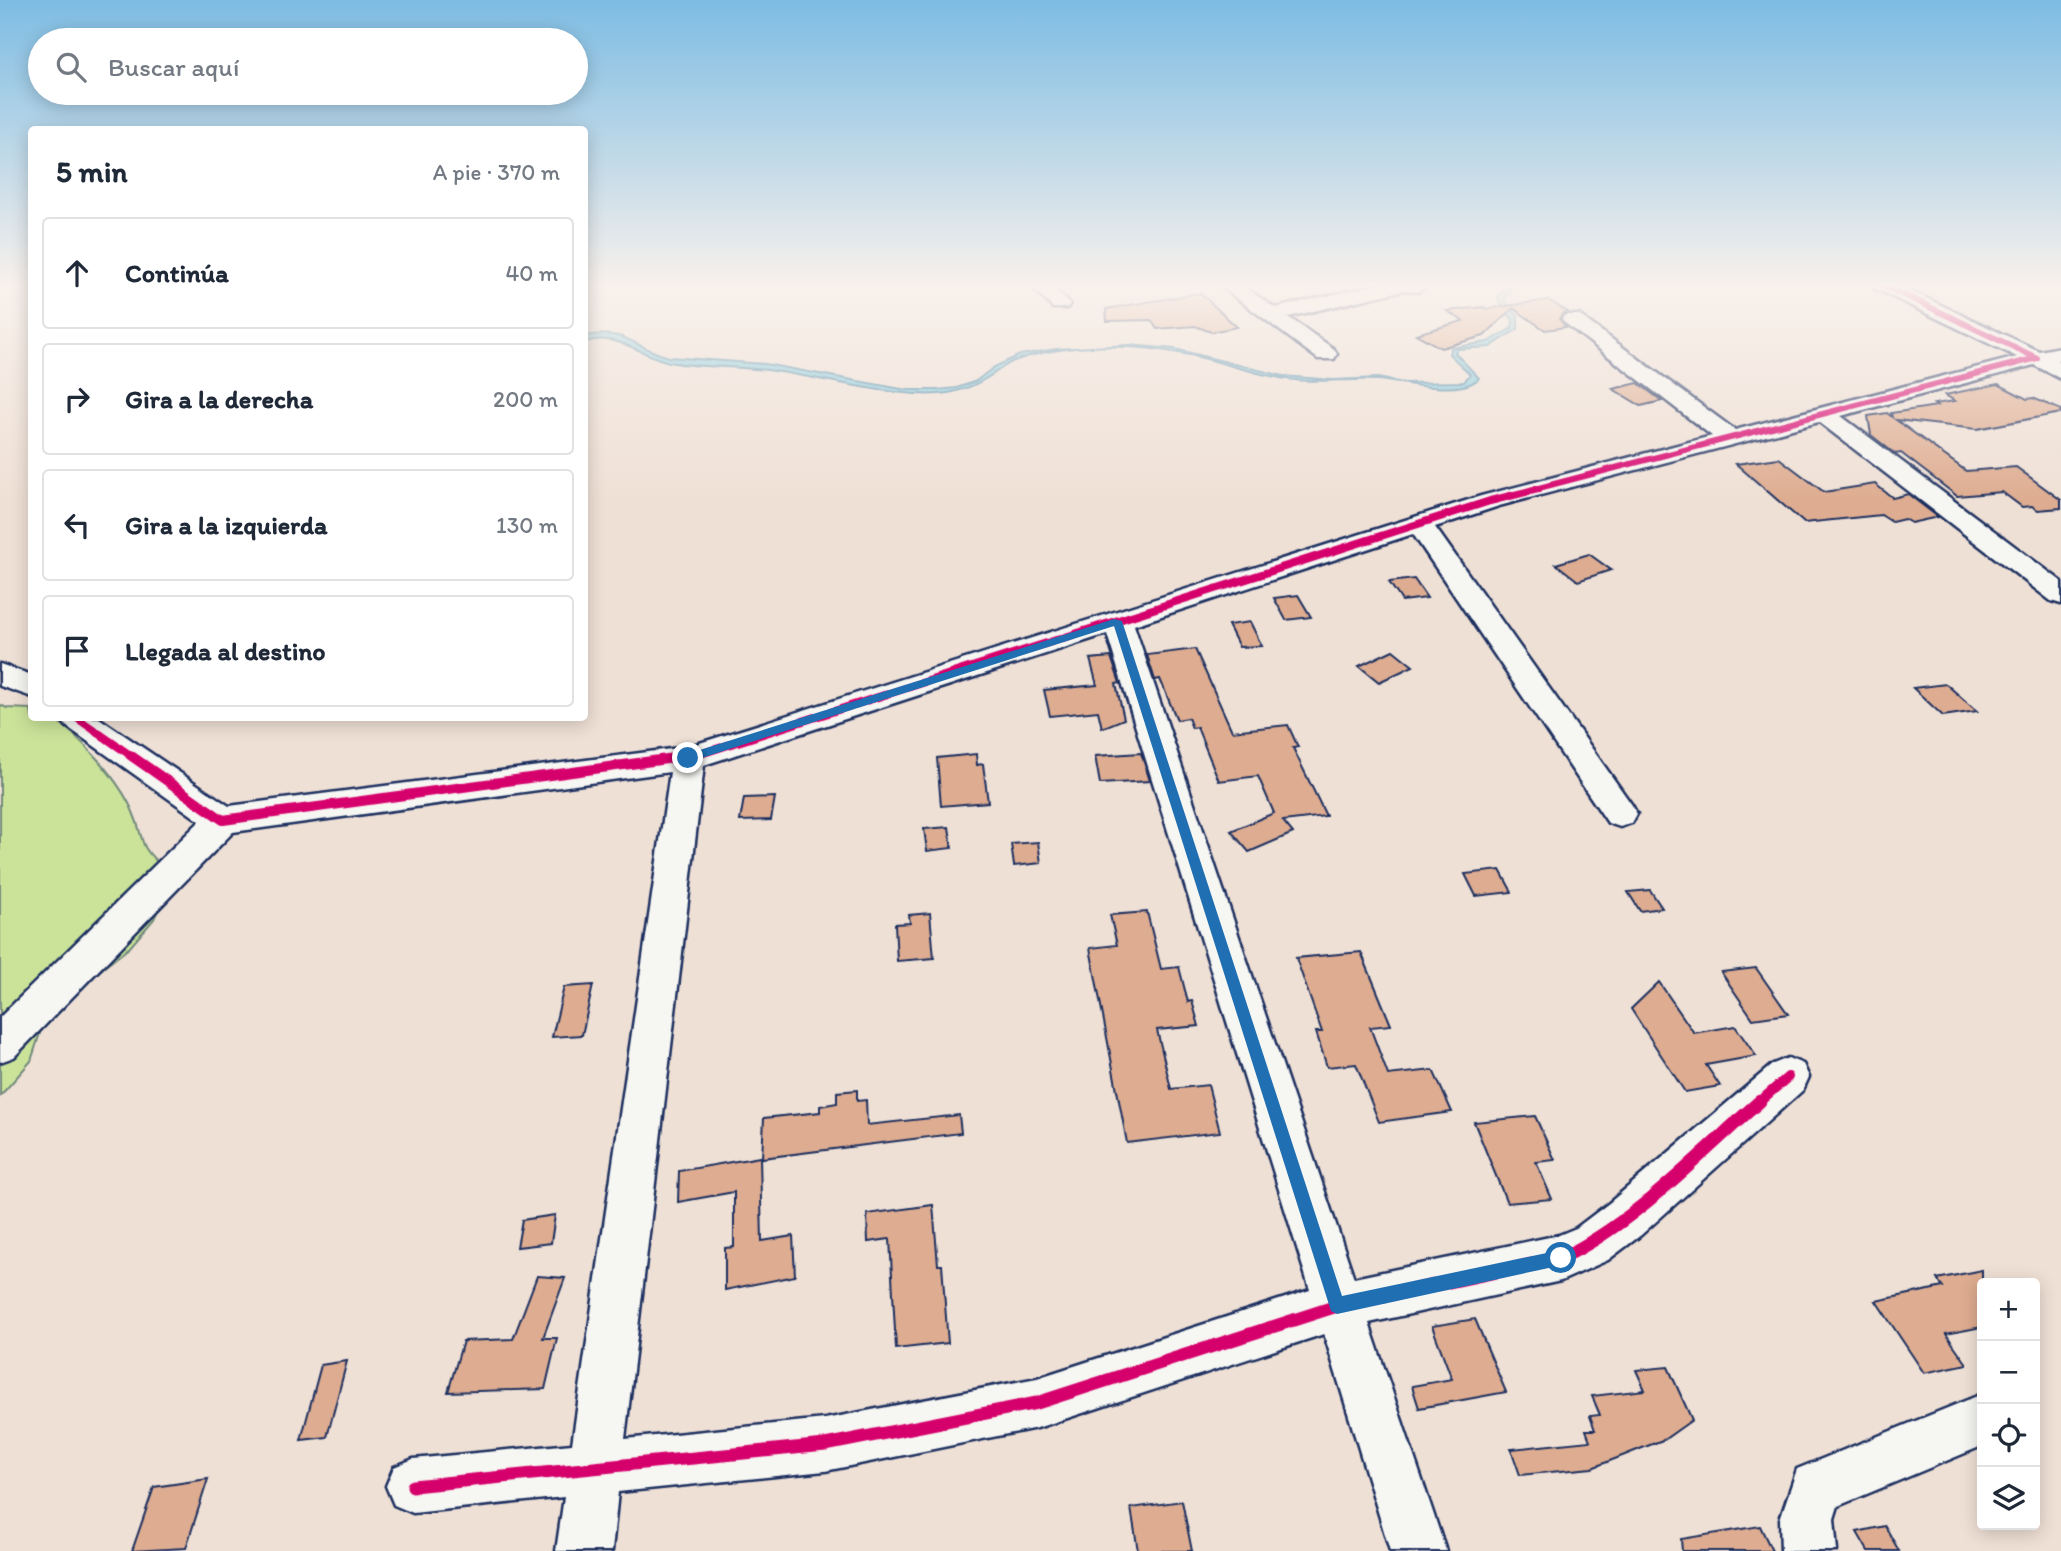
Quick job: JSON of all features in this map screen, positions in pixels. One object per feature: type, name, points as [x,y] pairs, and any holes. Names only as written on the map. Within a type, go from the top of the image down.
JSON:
[{"type":"street","points":[[1622,356],[1732,439]]},
{"type":"street","points":[[0,1044],[223,820],[688,758],[1490,501],[1822,413],[2053,361]]},
{"type":"street","points":[[1822,413],[2061,595]]},
{"type":"street","points":[[1420,525],[1620,814]]},
{"type":"street","points":[[1118,621],[1418,1551]]},
{"type":"street","points":[[0,674],[28,685]]},
{"type":"street","points":[[81,721],[223,820]]},
{"type":"street","points":[[584,1551],[688,758]]},
{"type":"street","points":[[414,1486],[825,1445],[1037,1403],[1337,1306],[1561,1258],[1592,1244],[1788,1077]]},
{"type":"street","points":[[1809,1551],[1807,1519],[1816,1488],[1977,1422]]},
{"type":"green space","points":[[0,705],[28,709],[28,721],[57,721],[99,760],[127,800],[145,848],[164,868],[167,890],[154,919],[130,947],[97,973],[59,997],[41,1030],[31,1061],[0,1096]]},
{"type":"water","points":[[652,356],[765,364],[907,390],[957,388],[976,381],[994,367],[1017,356],[1029,356],[1006,365],[963,389],[925,394],[880,390],[762,369],[674,363]]},
{"type":"water","points":[[1194,356],[1205,356],[1283,376],[1333,380],[1378,378],[1403,383],[1464,382],[1470,374],[1451,356],[1458,356],[1479,378],[1471,384],[1445,388],[1377,380],[1321,381],[1298,380],[1262,374]]},
{"type":"building","points":[[1638,383],[1662,401],[1641,406],[1613,389]]},
{"type":"building","points":[[1998,384],[2027,399],[2033,398],[2061,410],[2061,413],[1977,429],[1896,420],[1966,471],[2016,467],[2061,500],[2061,508],[2038,510],[2032,506],[2022,507],[2002,492],[1957,496],[1901,453],[1895,454],[1871,435],[1868,416],[1887,413],[1892,417],[1891,413],[1937,406],[1934,404],[1955,401],[1945,395]]},
{"type":"building","points":[[1779,458],[1824,492],[1875,484],[1893,498],[1908,494],[1938,517],[1911,523],[1904,519],[1892,522],[1881,515],[1804,523],[1736,464]]},
{"type":"building","points":[[1589,554],[1611,570],[1578,581],[1556,564]]},
{"type":"building","points":[[1414,579],[1427,598],[1402,601],[1389,582]]},
{"type":"building","points":[[1298,595],[1311,617],[1286,620],[1274,598]]},
{"type":"building","points":[[1250,622],[1262,646],[1239,647],[1228,625]]},
{"type":"building","points":[[1195,649],[1232,731],[1288,725],[1298,747],[1293,748],[1326,816],[1283,821],[1293,833],[1249,852],[1231,831],[1274,813],[1258,776],[1219,781],[1197,727],[1192,728],[1188,718],[1177,720],[1160,679],[1155,680],[1147,655]]},
{"type":"building","points":[[1393,650],[1413,666],[1379,682],[1359,666]]},
{"type":"building","points":[[1111,657],[1120,683],[1116,684],[1124,719],[1102,728],[1098,711],[1050,716],[1044,690],[1097,685],[1090,659]]},
{"type":"building","points":[[1946,684],[1977,711],[1943,716],[1913,688]]},
{"type":"building","points":[[1141,753],[1150,781],[1100,784],[1095,756]]},
{"type":"building","points":[[976,754],[977,765],[983,764],[988,802],[941,806],[937,758]]},
{"type":"building","points":[[775,797],[771,820],[740,821],[744,798]]},
{"type":"building","points":[[949,827],[952,848],[927,851],[924,829]]},
{"type":"building","points":[[1038,842],[1041,863],[1014,866],[1011,844]]},
{"type":"building","points":[[1500,870],[1512,892],[1476,896],[1465,874]]},
{"type":"building","points":[[1650,890],[1662,908],[1640,911],[1628,892]]},
{"type":"building","points":[[1147,912],[1161,969],[1179,967],[1188,1002],[1192,1001],[1199,1026],[1157,1030],[1171,1089],[1208,1085],[1220,1132],[1127,1143],[1090,948],[1117,945],[1110,915]]},
{"type":"building","points":[[930,913],[934,958],[897,961],[895,924],[910,923],[909,915]]},
{"type":"building","points":[[1361,952],[1391,1025],[1370,1027],[1388,1075],[1433,1070],[1452,1112],[1379,1122],[1356,1064],[1327,1067],[1316,1032],[1322,1032],[1296,958]]},
{"type":"building","points":[[1756,968],[1788,1014],[1753,1019],[1721,972]]},
{"type":"building","points":[[1659,982],[1694,1033],[1735,1026],[1756,1056],[1706,1065],[1720,1086],[1685,1092],[1631,1009]]},
{"type":"building","points":[[593,985],[582,1035],[552,1037],[564,987]]},
{"type":"building","points":[[857,1090],[857,1101],[866,1100],[867,1125],[959,1115],[961,1133],[762,1158],[764,1118],[820,1112],[820,1106],[837,1103],[837,1092]]},
{"type":"building","points":[[1535,1116],[1555,1160],[1536,1162],[1552,1199],[1507,1203],[1474,1122]]},
{"type":"building","points":[[760,1157],[762,1241],[793,1236],[795,1276],[725,1290],[725,1248],[734,1247],[734,1192],[678,1202],[679,1171]]},
{"type":"building","points":[[933,1205],[938,1265],[942,1265],[948,1343],[896,1349],[890,1239],[868,1242],[867,1214]]},
{"type":"building","points":[[555,1215],[551,1243],[517,1247],[522,1220]]},
{"type":"building","points":[[1982,1270],[1982,1278],[1977,1278],[1977,1328],[1946,1334],[1967,1364],[1924,1373],[1876,1301],[1943,1287],[1937,1279]]},
{"type":"building","points":[[537,1276],[565,1278],[543,1338],[557,1338],[545,1389],[448,1392],[463,1341],[513,1339]]},
{"type":"building","points":[[1475,1319],[1506,1392],[1419,1408],[1412,1386],[1452,1379],[1432,1326]]},
{"type":"building","points":[[347,1361],[327,1437],[301,1440],[321,1365]]},
{"type":"building","points":[[1668,1367],[1692,1420],[1665,1439],[1592,1468],[1520,1475],[1511,1449],[1590,1441],[1586,1430],[1595,1430],[1590,1416],[1600,1415],[1592,1396],[1645,1390],[1636,1370]]},
{"type":"building","points":[[208,1479],[186,1548],[132,1551],[154,1487]]},
{"type":"building","points":[[1182,1501],[1192,1551],[1138,1551],[1131,1508]]},
{"type":"building","points":[[1760,1526],[1772,1551],[1682,1551],[1681,1539]]},
{"type":"building","points":[[1885,1526],[1899,1551],[1868,1551],[1857,1532]]},
{"type":"cycle path","points":[[81,721],[223,820],[688,758],[1490,501],[2037,358],[2034,356]]},
{"type":"cycle path","points":[[413,1486],[825,1445],[1037,1403],[1337,1306],[1561,1258],[1592,1244],[1625,1219],[1788,1077]]},
{"type":"route","points":[[688,758],[1118,621],[1337,1306],[1561,1258]]}]
